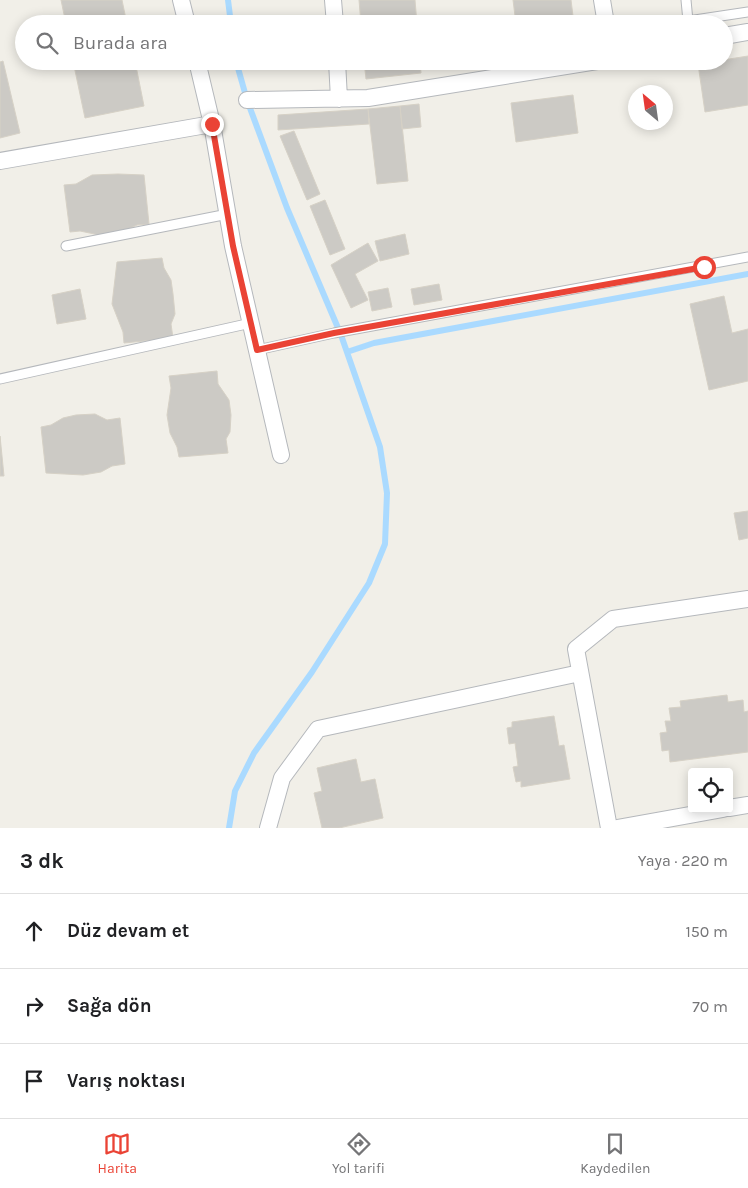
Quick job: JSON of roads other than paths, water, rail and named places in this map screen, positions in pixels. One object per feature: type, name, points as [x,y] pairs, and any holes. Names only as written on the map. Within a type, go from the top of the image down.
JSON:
[{"type":"street","points":[[182,0],[186,15]]},
{"type":"street","points":[[333,0],[334,15]]},
{"type":"street","points":[[602,0],[604,15]]},
{"type":"street","points":[[733,34],[748,32]]},
{"type":"street","points":[[199,70],[212,124],[228,214],[251,323],[282,455]]},
{"type":"street","points":[[337,70],[339,99]]},
{"type":"street","points":[[247,100],[368,98],[541,70]]},
{"type":"street","points":[[0,161],[212,124]]},
{"type":"street","points":[[609,828],[576,649],[613,619],[748,599]]},
{"type":"street","points":[[268,828],[282,778],[318,729],[580,673]]},
{"type":"street","points":[[733,807],[748,805]]},
{"type":"street","points":[[617,828],[701,813]]},
{"type":"lane","points":[[686,0],[687,15]]},
{"type":"lane","points":[[728,15],[748,12]]},
{"type":"lane","points":[[66,246],[228,214]]},
{"type":"lane","points":[[257,350],[346,330],[748,257]]},
{"type":"lane","points":[[0,379],[251,323]]},
{"type":"waterway","points":[[228,0],[230,15]]},
{"type":"waterway","points":[[229,828],[235,791],[254,753],[312,672],[369,583],[385,544],[387,493],[380,447],[341,335],[287,208],[247,100],[239,70]]},
{"type":"waterway","points":[[347,352],[374,343],[748,274]]}]
